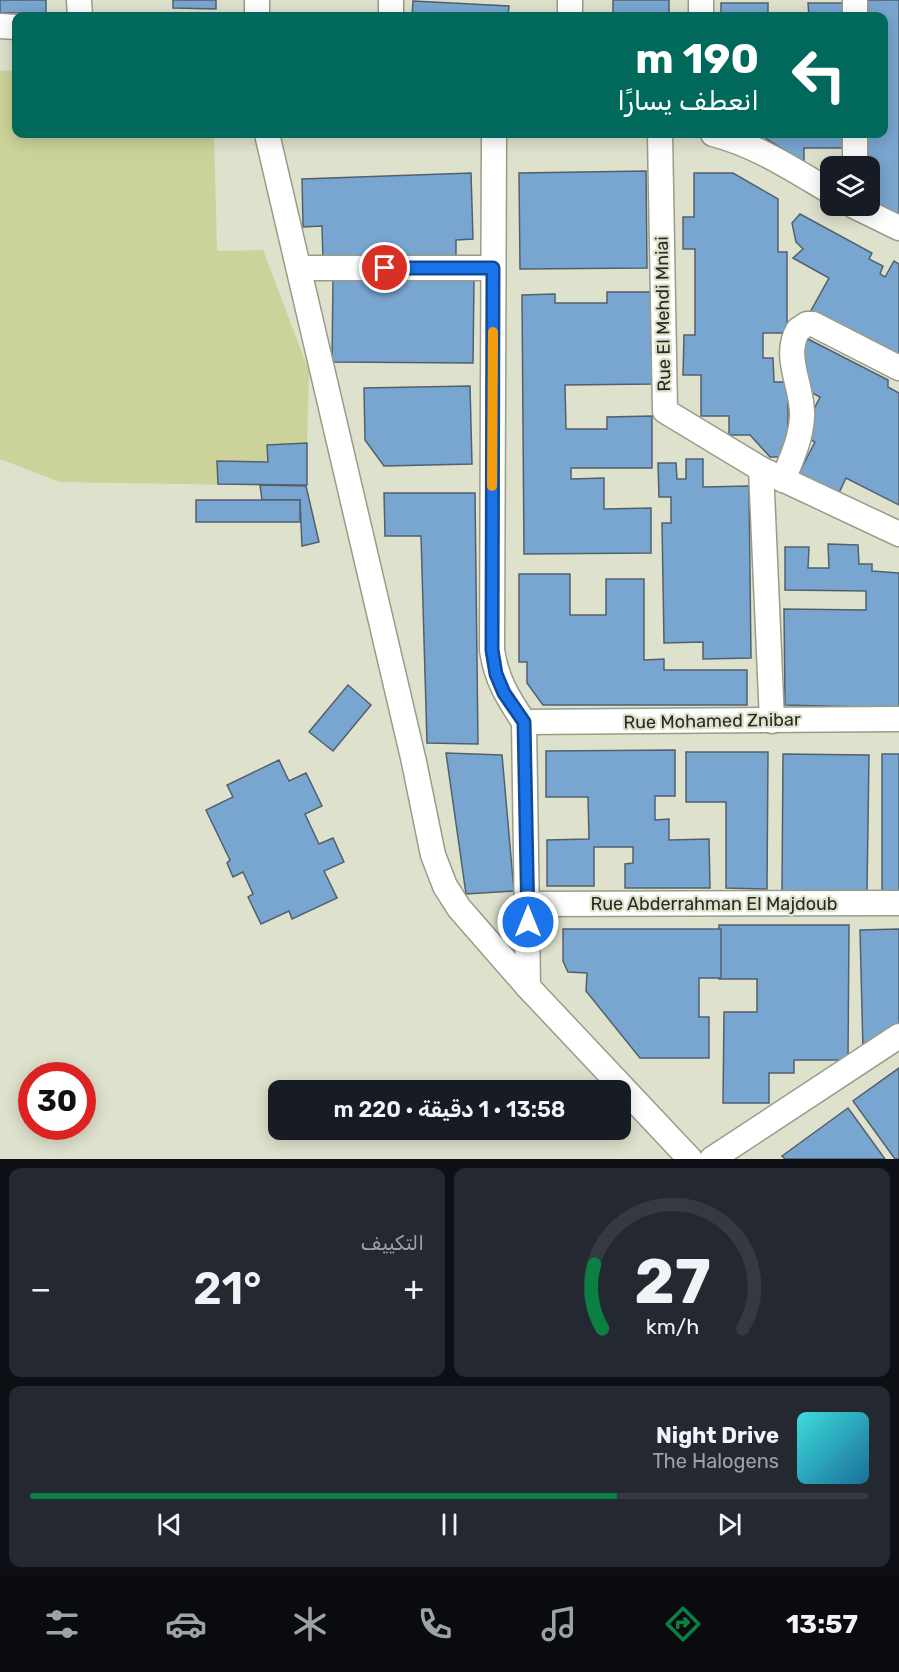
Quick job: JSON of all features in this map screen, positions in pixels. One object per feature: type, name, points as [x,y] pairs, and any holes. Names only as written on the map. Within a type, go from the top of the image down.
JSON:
[{"type":"street","points":[[274,138],[299,268],[414,762],[433,855],[445,886],[459,908],[528,987],[690,1159]]},
{"type":"street","points":[[494,138],[492,650],[496,674],[504,693],[524,722],[529,904],[528,987]]},
{"type":"street","name":"Rue El Mehdi Mniai","points":[[660,138],[665,411],[761,470],[899,534]]},
{"type":"street","points":[[728,138],[766,153],[820,185]]},
{"type":"street","points":[[855,138],[855,156]]},
{"type":"street","points":[[875,216],[899,228]]},
{"type":"street","points":[[299,268],[493,268]]},
{"type":"street","points":[[783,480],[794,454],[802,419],[792,352],[798,330],[807,324],[813,324],[899,368]]},
{"type":"street","points":[[761,470],[771,721]]},
{"type":"street","name":"Rue Mohamed Znibar","points":[[524,722],[899,718]]},
{"type":"street","name":"Rue Abderrahman El Majdoub","points":[[529,904],[899,903]]},
{"type":"street","points":[[712,1159],[899,1036]]},
{"type":"green space","points":[[12,70],[12,138],[214,138],[217,251],[263,250],[309,371],[306,486],[60,482],[0,459],[0,71]]},
{"type":"building","points":[[0,0],[46,0],[46,12],[0,13]]},
{"type":"building","points":[[173,0],[216,0],[216,9],[173,8]]},
{"type":"building","points":[[613,0],[669,0],[669,12],[613,12]]},
{"type":"building","points":[[863,0],[899,0],[899,216],[880,207],[880,156],[864,156],[864,138],[888,138],[888,12],[863,12]]},
{"type":"building","points":[[413,1],[509,6],[508,12],[412,12]]},
{"type":"building","points":[[721,3],[768,3],[768,12],[721,12]]},
{"type":"building","points":[[808,3],[848,3],[848,12],[809,12]]},
{"type":"building","points":[[765,138],[848,138],[848,148],[804,148],[804,163]]},
{"type":"building","points":[[646,171],[647,268],[520,269],[519,173]]},
{"type":"building","points":[[471,173],[473,239],[456,240],[456,258],[323,262],[322,226],[303,227],[302,179]]},
{"type":"building","points":[[694,173],[733,173],[778,199],[778,252],[787,252],[787,333],[763,333],[763,358],[773,358],[774,382],[788,382],[788,457],[770,457],[750,435],[729,435],[729,416],[701,416],[701,375],[683,375],[684,335],[695,335],[695,249],[683,249],[683,217],[694,217]]},
{"type":"building","points":[[800,214],[872,253],[869,259],[883,266],[880,274],[885,277],[894,261],[899,264],[899,364],[808,316],[829,278],[793,258],[803,249],[796,242],[792,223]]},
{"type":"building","points":[[333,278],[474,280],[473,363],[332,362]]},
{"type":"building","points":[[607,292],[652,292],[653,384],[565,385],[566,429],[607,429],[607,417],[652,416],[652,468],[571,468],[571,479],[604,478],[604,509],[651,508],[651,553],[524,554],[522,295],[555,294],[555,303],[607,303]]},
{"type":"building","points":[[808,339],[888,380],[888,387],[899,393],[899,505],[846,478],[838,495],[798,475],[815,442],[801,435],[820,397],[799,386],[794,366]]},
{"type":"building","points":[[470,386],[472,464],[384,466],[365,440],[364,388]]},
{"type":"building","points":[[307,443],[307,485],[218,484],[217,461],[268,462],[267,445]]},
{"type":"building","points":[[686,459],[703,459],[703,487],[749,486],[751,658],[703,659],[703,642],[664,643],[662,523],[671,523],[671,497],[659,497],[658,463],[676,463],[677,479],[686,479]]},
{"type":"building","points":[[260,485],[306,486],[319,542],[302,546],[300,500],[262,500]]},
{"type":"building","points":[[384,493],[475,493],[478,744],[427,743],[421,536],[385,536]]},
{"type":"building","points":[[196,500],[300,500],[300,522],[196,522]]},
{"type":"building","points":[[828,544],[858,545],[859,564],[872,564],[872,571],[899,573],[899,708],[785,705],[784,609],[866,610],[866,591],[785,590],[785,547],[809,547],[808,568],[829,568]]},
{"type":"building","points":[[519,574],[570,574],[570,615],[606,615],[606,579],[644,579],[644,660],[664,659],[664,670],[747,670],[747,705],[543,705],[527,683],[527,662],[519,662]]},
{"type":"building","points":[[348,685],[371,705],[333,751],[309,732]]},
{"type":"building","points":[[675,750],[675,796],[655,796],[655,820],[669,819],[669,840],[709,839],[710,888],[625,888],[625,864],[633,863],[633,847],[594,847],[594,886],[547,886],[547,840],[589,839],[588,797],[546,797],[546,751]]},
{"type":"building","points":[[686,752],[768,752],[767,889],[726,888],[726,802],[686,802]]},
{"type":"building","points":[[446,753],[502,755],[514,891],[466,894]]},
{"type":"building","points":[[783,754],[869,755],[867,891],[782,891]]},
{"type":"building","points":[[882,754],[899,754],[899,895],[882,895]]},
{"type":"building","points":[[279,760],[289,781],[306,773],[322,806],[305,814],[319,844],[333,838],[344,862],[324,871],[337,898],[292,919],[289,911],[261,924],[248,897],[253,894],[243,872],[233,877],[227,863],[230,860],[206,810],[233,797],[227,785]]},
{"type":"building","points":[[719,925],[849,925],[848,1060],[794,1060],[794,1073],[769,1073],[769,1103],[723,1103],[724,1012],[757,1012],[757,979],[719,979]]},
{"type":"building","points":[[563,929],[721,929],[721,978],[699,978],[699,1017],[709,1017],[709,1058],[640,1058],[586,991],[587,973],[568,972],[563,961]]},
{"type":"building","points":[[899,929],[899,1027],[863,1051],[860,930]]},
{"type":"building","points":[[899,1068],[899,1159],[895,1159],[853,1101]]},
{"type":"building","points":[[848,1108],[885,1159],[785,1159],[782,1156]]},
{"type":"slow traffic","points":[[492,486],[493,332]]},
{"type":"route","points":[[385,268],[493,268],[492,650],[496,674],[504,693],[524,722],[528,922]]}]
